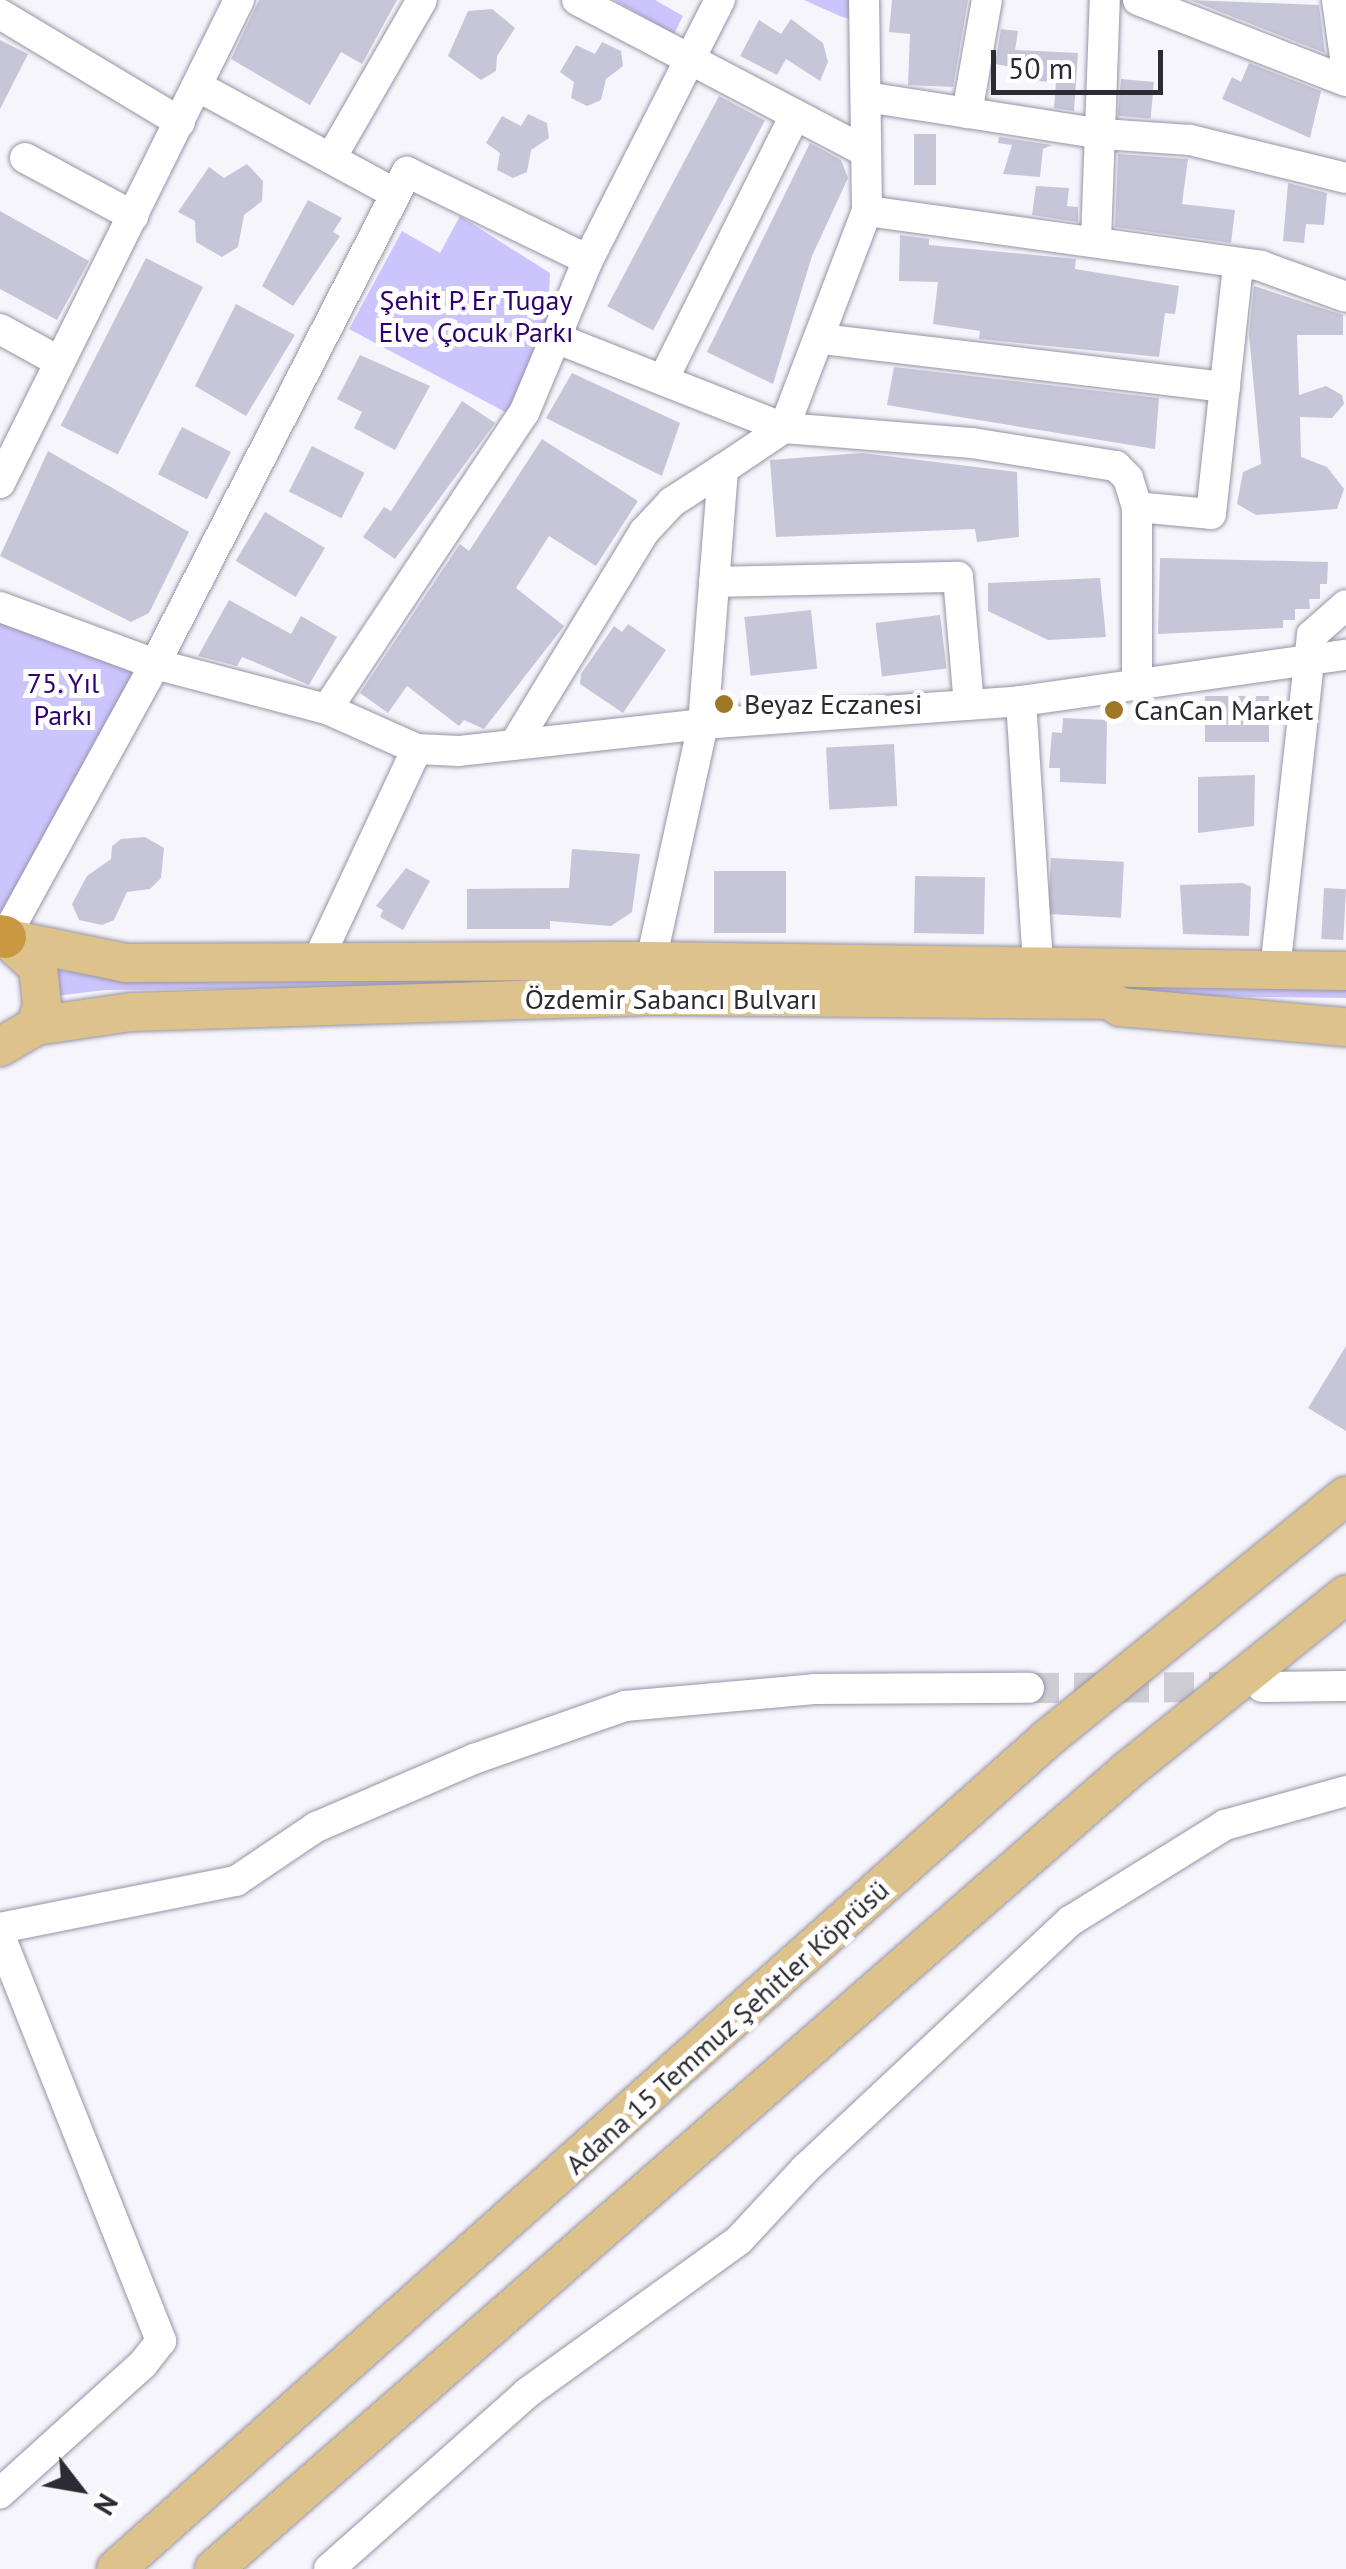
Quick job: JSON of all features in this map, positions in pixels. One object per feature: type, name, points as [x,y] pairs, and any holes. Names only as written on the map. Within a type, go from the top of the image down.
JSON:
[{"type":"main road","name":"Özdemir Sabancı Bulvarı","points":[[2,937],[124,963],[651,961],[1346,971]]},
{"type":"main road","points":[[2,937],[38,967],[42,1006],[36,1026]]},
{"type":"main road","name":"Özdemir Sabancı Bulvarı","points":[[0,1047],[36,1026],[130,1012],[653,996],[1110,1000],[1120,1007],[1346,1027]]},
{"type":"main road","name":"Adana 15 Temmuz Şehitler Köprüsü","points":[[116,2569],[1048,1738],[1346,1496]]},
{"type":"main road","points":[[214,2569],[1102,1795],[1346,1595]]},
{"type":"street","points":[[0,483],[238,0]]},
{"type":"street","points":[[331,158],[422,0]]},
{"type":"street","points":[[577,0],[862,150]]},
{"type":"street","points":[[328,709],[524,414],[588,260],[720,0]]},
{"type":"street","points":[[514,745],[644,532],[672,502],[784,428],[867,211],[862,150],[866,98],[864,0]]},
{"type":"street","points":[[967,113],[986,0]]},
{"type":"street","points":[[1096,240],[1106,0]]},
{"type":"street","points":[[1138,0],[1346,80]]},
{"type":"street","points":[[1337,0],[1346,65]]},
{"type":"street","points":[[0,14],[180,122]]},
{"type":"street","points":[[198,86],[394,193]]},
{"type":"street","points":[[866,98],[1102,134],[1190,140],[1346,178]]},
{"type":"street","points":[[663,380],[795,115]]},
{"type":"street","points":[[26,158],[132,216]]},
{"type":"street","points":[[2,937],[155,664],[407,172],[588,260]]},
{"type":"street","points":[[867,211],[1096,240],[1238,264],[1346,297]]},
{"type":"street","points":[[1138,507],[1211,514],[1238,264]]},
{"type":"street","points":[[0,329],[60,362]]},
{"type":"street","points":[[553,337],[784,428],[1094,460],[1128,478],[1138,507],[1137,686]]},
{"type":"street","points":[[820,339],[1225,388]]},
{"type":"street","points":[[651,961],[703,724],[723,469]]},
{"type":"street","points":[[714,582],[958,576],[969,704]]},
{"type":"street","points":[[1275,970],[1312,635],[1346,604]]},
{"type":"street","points":[[0,607],[155,664],[328,709],[417,749],[514,745],[703,724],[1022,701],[1308,664],[1346,654]]},
{"type":"street","points":[[1022,701],[1038,966]]},
{"type":"street","points":[[317,962],[417,749]]},
{"type":"street","points":[[1262,1686],[1346,1686]]},
{"type":"street","points":[[0,1928],[236,1881],[316,1827],[474,1760],[625,1706],[814,1689],[1029,1688]]},
{"type":"street","points":[[329,2569],[527,2393],[739,2240],[805,2169],[1070,1920],[1225,1826],[1346,1791]]},
{"type":"street","points":[[0,1936],[161,2341],[144,2364],[0,2493]]},
{"type":"green space","points":[[614,0],[655,0],[683,16],[674,34]]},
{"type":"green space","points":[[804,0],[850,0],[852,19],[842,17]]},
{"type":"green space","name":"Şehit P. Er Tugay Elve Çocuk Parkı","points":[[460,216],[550,273],[547,346],[507,413],[349,329],[402,231],[440,253]]},
{"type":"green space","name":"75. Yıl Parkı","points":[[0,604],[155,664],[0,934]]},
{"type":"green space","points":[[50,969],[106,976],[1346,985],[1346,998],[484,986],[106,990],[54,996]]},
{"type":"building","points":[[259,0],[397,0],[362,64],[341,52],[310,105],[231,59]]},
{"type":"building","points":[[892,0],[968,0],[953,87],[908,85],[910,34],[889,32]]},
{"type":"building","points":[[1190,0],[1319,5],[1325,53]]},
{"type":"building","points":[[492,9],[515,28],[497,56],[496,71],[481,80],[448,56],[468,11]]},
{"type":"building","points":[[791,19],[823,43],[828,62],[820,81],[786,59],[777,75],[740,56],[759,20],[781,34]]},
{"type":"building","points":[[1001,29],[1018,31],[1015,50],[1078,53],[1074,111],[1054,108],[1056,82],[1034,81],[1035,71],[995,64]]},
{"type":"building","points":[[0,40],[28,54],[0,109]]},
{"type":"building","points":[[602,42],[621,51],[623,66],[606,79],[601,100],[587,106],[571,98],[574,82],[560,72],[576,45],[595,54]]},
{"type":"building","points":[[1249,63],[1321,91],[1310,138],[1222,99],[1232,77],[1241,82]]},
{"type":"building","points":[[1121,79],[1154,82],[1151,119],[1118,116]]},
{"type":"building","points":[[719,96],[765,120],[653,331],[607,306]]},
{"type":"building","points":[[528,114],[547,123],[549,138],[531,150],[527,172],[513,178],[497,170],[500,153],[486,143],[502,116],[521,126]]},
{"type":"building","points":[[914,134],[936,134],[936,185],[914,185]]},
{"type":"building","points":[[999,137],[1052,145],[1043,149],[1040,177],[1003,174],[1012,145],[998,143]]},
{"type":"building","points":[[810,143],[841,160],[848,178],[812,256],[773,384],[707,352]]},
{"type":"building","points":[[1118,154],[1188,159],[1182,204],[1235,210],[1231,243],[1115,227]]},
{"type":"building","points":[[247,164],[263,181],[262,201],[244,215],[238,247],[222,257],[196,242],[195,221],[178,212],[209,167],[224,178]]},
{"type":"building","points":[[1288,183],[1327,193],[1324,225],[1306,224],[1304,243],[1283,241]]},
{"type":"building","points":[[1036,186],[1069,188],[1067,206],[1078,207],[1078,222],[1032,215]]},
{"type":"building","points":[[308,200],[342,218],[333,232],[340,236],[293,306],[262,286]]},
{"type":"building","points":[[0,211],[89,261],[57,320],[0,289]]},
{"type":"building","points":[[900,235],[929,239],[929,245],[1076,259],[1075,269],[1179,286],[1175,314],[1165,313],[1159,357],[979,339],[980,331],[933,324],[938,282],[899,281]]},
{"type":"building","points":[[146,258],[203,287],[118,455],[61,426]]},
{"type":"building","points":[[1254,286],[1343,315],[1343,335],[1297,335],[1299,395],[1326,386],[1342,395],[1344,404],[1332,418],[1300,417],[1301,457],[1327,467],[1344,489],[1337,509],[1256,515],[1237,504],[1243,472],[1261,464],[1249,334]]},
{"type":"building","points":[[236,304],[295,335],[246,416],[195,386]]},
{"type":"building","points":[[360,355],[430,386],[395,450],[354,428],[362,412],[337,399]]},
{"type":"building","points":[[894,367],[1159,398],[1155,449],[887,405]]},
{"type":"building","points":[[572,373],[680,423],[662,476],[546,418]]},
{"type":"building","points":[[462,401],[495,423],[395,559],[363,537],[384,507],[391,511]]},
{"type":"building","points":[[182,427],[231,452],[207,499],[158,474]]},
{"type":"building","points":[[542,439],[638,501],[596,566],[549,536],[516,588],[564,626],[484,729],[464,720],[459,726],[407,686],[388,713],[360,693],[460,544],[469,551]]},
{"type":"building","points":[[312,446],[365,473],[341,518],[289,491]]},
{"type":"building","points":[[48,451],[189,532],[149,613],[131,622],[0,556]]},
{"type":"building","points":[[862,453],[1017,472],[1019,537],[977,542],[975,529],[776,537],[770,460]]},
{"type":"building","points":[[265,512],[325,548],[296,597],[236,561]]},
{"type":"building","points":[[1160,558],[1328,562],[1327,584],[1320,584],[1320,599],[1309,599],[1310,609],[1295,609],[1295,620],[1283,620],[1283,628],[1158,634]]},
{"type":"building","points":[[1100,578],[1106,637],[1048,640],[988,611],[988,583]]},
{"type":"building","points":[[229,600],[291,634],[301,616],[337,637],[309,685],[242,657],[237,666],[198,656]]},
{"type":"building","points":[[811,610],[817,669],[751,676],[744,617]]},
{"type":"building","points":[[940,615],[947,669],[882,677],[875,623]]},
{"type":"building","points":[[628,624],[666,650],[623,713],[580,684],[581,674],[614,626],[622,632]]},
{"type":"building","points":[[1205,696],[1269,696],[1269,742],[1205,742]]},
{"type":"building","points":[[1063,718],[1107,720],[1106,784],[1060,782],[1060,768],[1049,768],[1052,732],[1062,733]]},
{"type":"building","points":[[894,744],[897,806],[829,809],[826,748]]},
{"type":"building","points":[[1255,775],[1254,826],[1198,833],[1198,777]]},
{"type":"building","points":[[145,837],[164,848],[161,878],[150,889],[127,892],[114,920],[102,925],[79,920],[72,904],[87,876],[111,859],[112,846],[121,839]]},
{"type":"building","points":[[572,849],[640,854],[632,912],[611,926],[550,921],[550,929],[467,929],[467,889],[569,888]]},
{"type":"building","points":[[1051,858],[1124,862],[1121,918],[1048,914]]},
{"type":"building","points":[[406,868],[430,881],[403,930],[380,917],[383,910],[376,906]]},
{"type":"building","points":[[714,871],[786,871],[786,933],[714,933]]},
{"type":"building","points":[[915,876],[985,877],[984,934],[914,933]]},
{"type":"building","points":[[1243,883],[1251,887],[1249,936],[1183,934],[1180,885]]},
{"type":"building","points":[[1324,888],[1346,889],[1343,940],[1321,939]]},
{"type":"building","points":[[1346,1346],[1346,1431],[1308,1408]]},
{"type":"tunnel","points":[[1029,1688],[1241,1687]]},
{"type":"place","name":"Beyaz Eczanesi","points":[[724,704]]},
{"type":"place","name":"CanCan Market","points":[[1114,710]]}]
